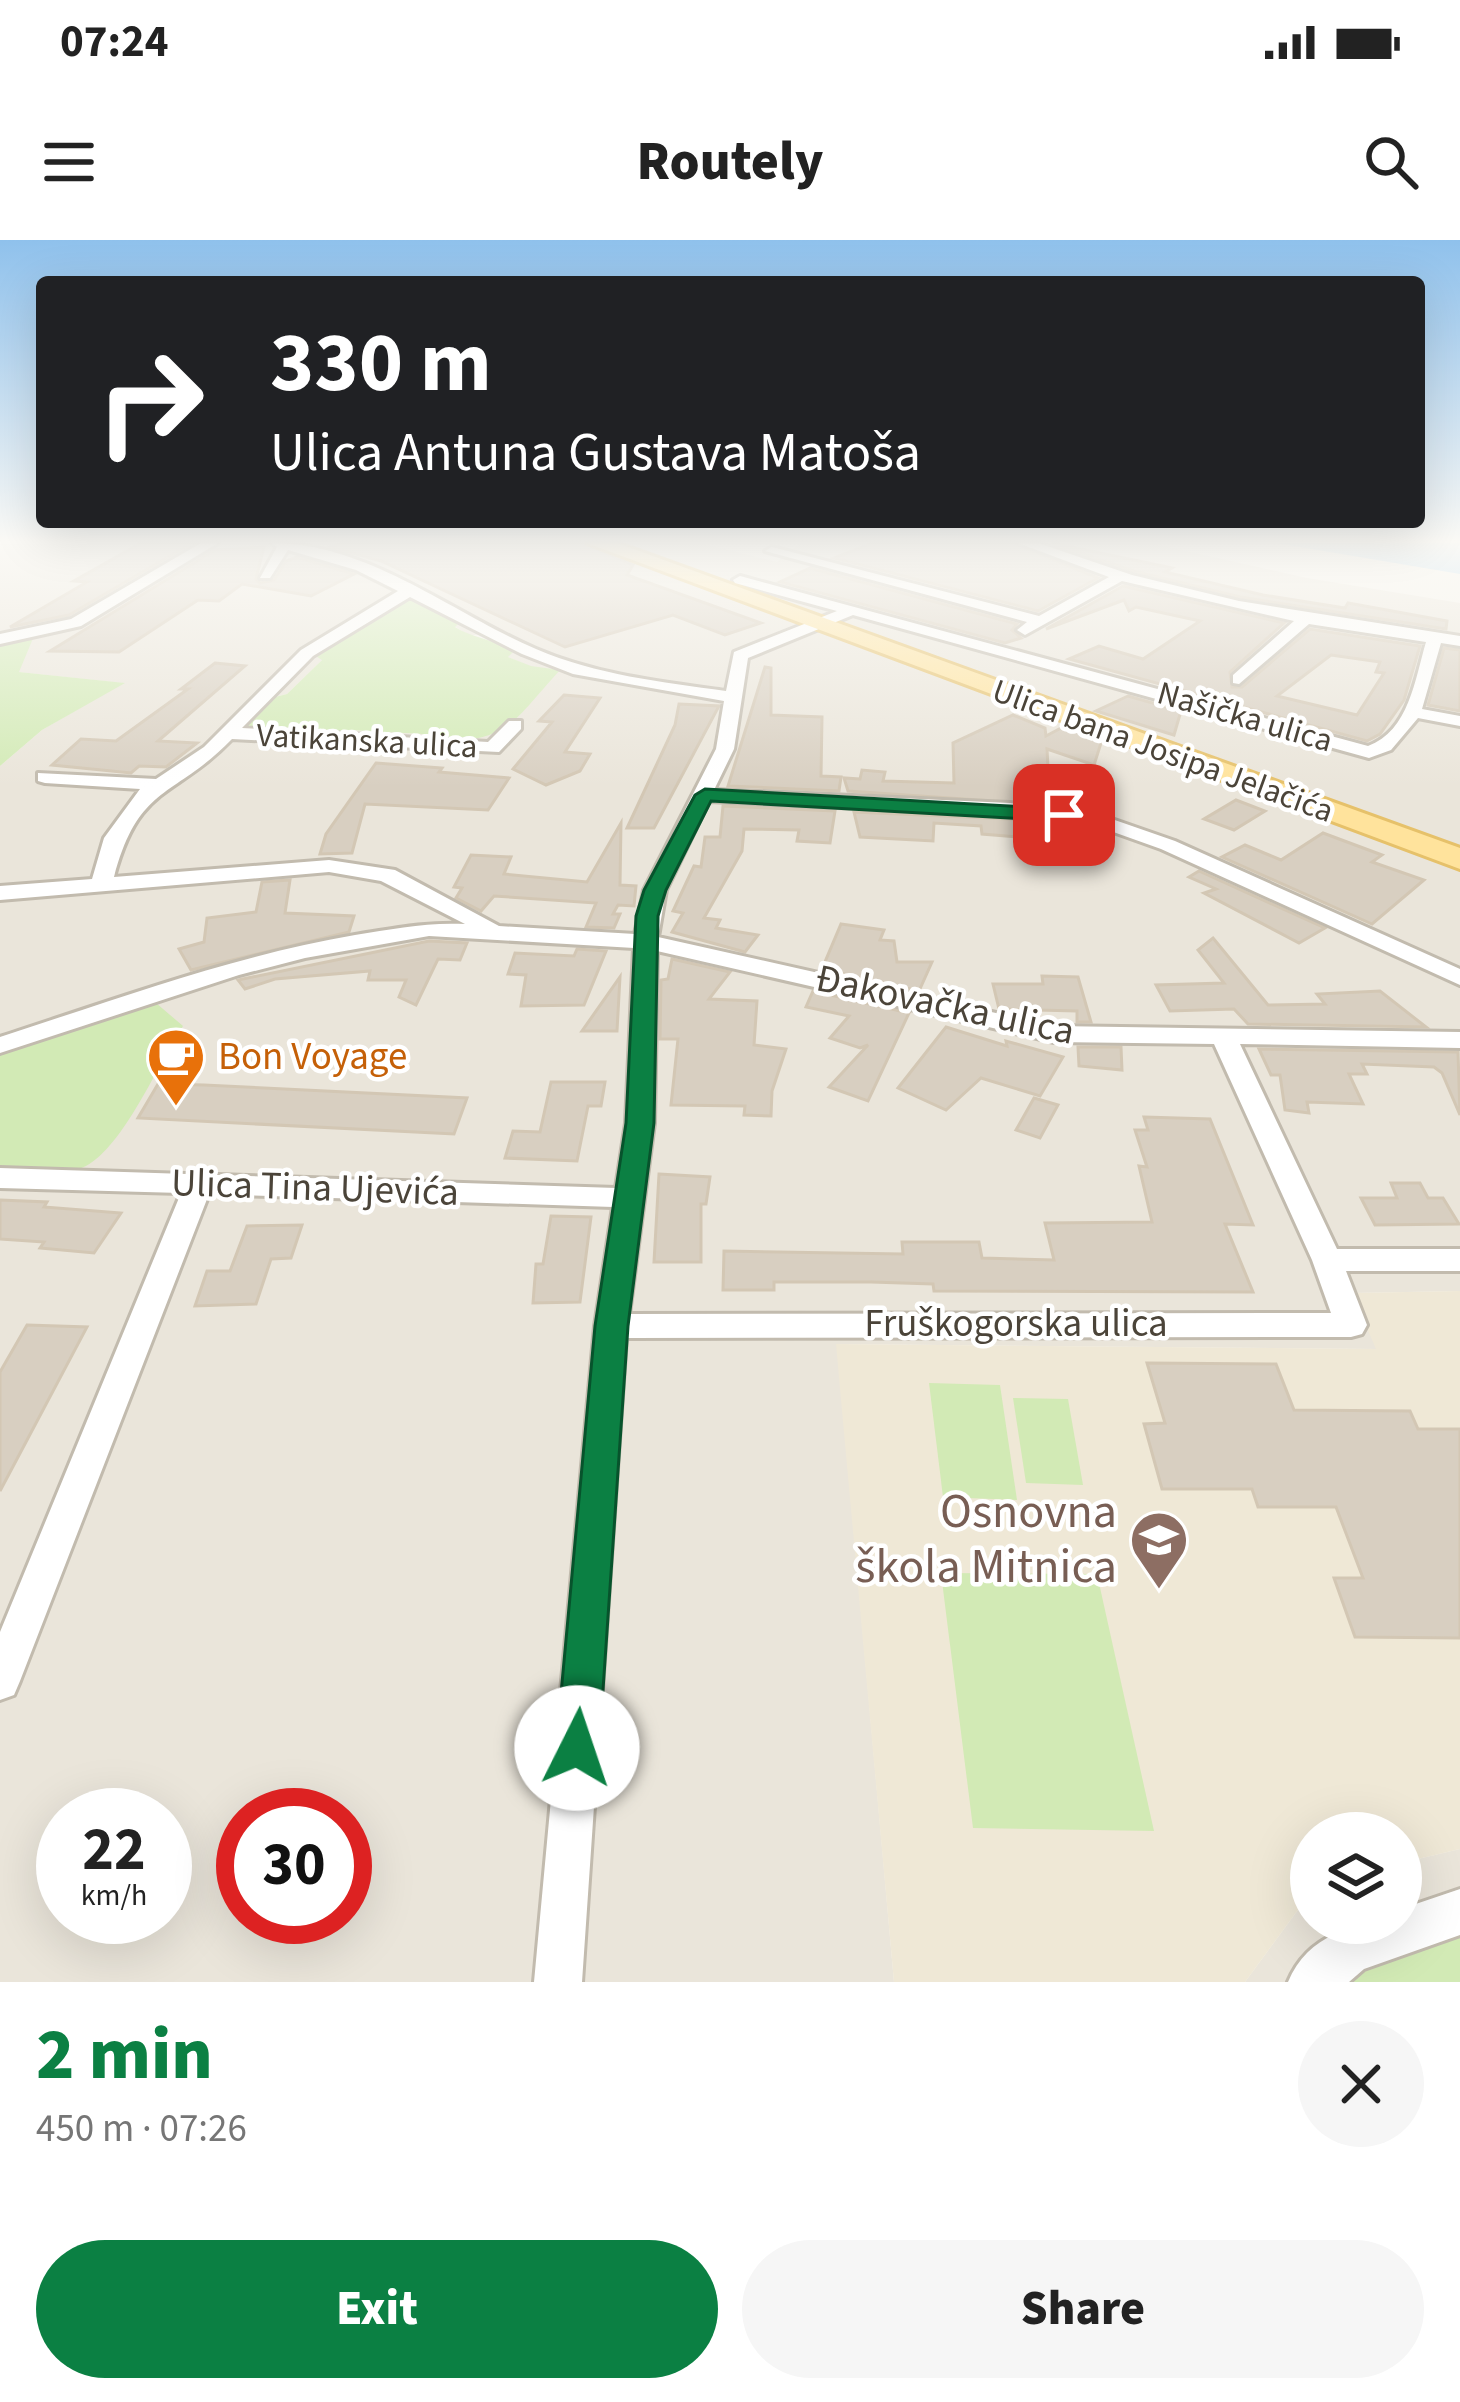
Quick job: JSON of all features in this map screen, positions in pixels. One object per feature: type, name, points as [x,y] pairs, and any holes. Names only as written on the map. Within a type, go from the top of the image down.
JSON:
[{"type":"main road","name":"Ulica bana Josipa Jelačića","points":[[813,624],[1460,859]]},
{"type":"street","points":[[0,639],[70,624]]},
{"type":"street","name":"Vatikanska ulica","points":[[227,733],[307,653],[354,624]]},
{"type":"street","points":[[476,624],[579,671],[734,697]]},
{"type":"street","points":[[558,1982],[611,1326],[642,1100],[647,916],[655,890],[725,749],[740,656],[811,624]]},
{"type":"street","name":"Našička ulica","points":[[909,624],[1369,752],[1393,744],[1411,712]]},
{"type":"street","points":[[995,646],[1034,624]]},
{"type":"street","points":[[1239,680],[1300,624]]},
{"type":"street","points":[[1352,624],[1460,641]]},
{"type":"street","points":[[1435,638],[1411,712],[1460,721]]},
{"type":"street","name":"Vatikanska ulica","points":[[227,733],[493,748],[515,725]]},
{"type":"street","points":[[101,884],[114,838],[139,799],[210,752],[227,733]]},
{"type":"street","points":[[45,778],[160,784]]},
{"type":"street","points":[[705,795],[1010,809],[1109,824],[1168,845],[1460,978]]},
{"type":"street","points":[[0,893],[346,868],[387,875],[492,930]]},
{"type":"street","name":"Đakovačka ulica","points":[[0,1045],[304,951],[428,929],[649,942],[1054,1034],[1460,1040]]},
{"type":"street","name":"Fruškogorska ulica","points":[[611,1326],[1351,1325],[1327,1260],[1225,1040]]},
{"type":"street","name":"Ulica Tina Ujevića","points":[[0,1178],[629,1198]]},
{"type":"street","points":[[0,1682],[199,1184]]},
{"type":"street","points":[[1327,1260],[1460,1260]]},
{"type":"street","points":[[1312,1982],[1349,1951],[1460,1912]]},
{"type":"shaded area","points":[[0,624],[370,624],[323,659],[287,694],[271,698],[351,730],[423,734],[431,742],[559,670],[531,667],[506,656],[481,634],[469,636],[452,624],[1460,624],[1460,1291],[1352,1293],[1377,1349],[837,1344],[894,1982],[0,1982],[0,766],[42,730],[122,683],[18,672],[0,642]]},
{"type":"shaded area","name":"Osnovna škola Mitnica","points":[[1460,1291],[1460,1849],[1422,1858],[1422,1812],[1290,1812],[1290,1921],[1245,1982],[894,1982],[836,1344],[1376,1349],[1352,1293]]},
{"type":"shaded area","points":[[1460,1849],[1460,1982],[1245,1982],[1290,1921],[1290,1944],[1422,1944],[1422,1858]]},
{"type":"green space","points":[[364,624],[458,624],[455,627],[462,631],[514,651],[508,657],[560,670],[517,718],[474,739],[351,730],[339,736],[245,729],[271,698],[287,694],[322,660],[314,655]]},
{"type":"green space","points":[[34,636],[19,672],[125,683],[42,730],[0,766],[0,642]]},
{"type":"green space","points":[[156,1003],[183,1026],[127,1122],[100,1156],[67,1171],[0,1166],[0,1052]]},
{"type":"green space","points":[[929,1383],[1000,1385],[1017,1500],[943,1497]]},
{"type":"green space","points":[[1013,1398],[1068,1399],[1083,1485],[1026,1483]]},
{"type":"green space","points":[[941,1573],[1097,1574],[1154,1831],[973,1828]]},
{"type":"green space","points":[[1460,1928],[1460,1982],[1336,1982],[1364,1961]]},
{"type":"building","points":[[94,624],[161,624],[119,652],[50,651]]},
{"type":"building","points":[[516,624],[642,624],[565,647]]},
{"type":"building","points":[[697,624],[757,624],[725,635]]},
{"type":"building","points":[[936,624],[1017,624],[1012,630],[1021,638],[1005,643]]},
{"type":"building","points":[[1195,624],[1283,624],[1230,672],[1232,687],[1242,687],[1310,629],[1420,646],[1404,700],[1380,734],[1367,741],[1069,659],[1099,646],[1143,659]],"holes":[[[1331,655],[1380,662],[1376,672],[1384,673],[1357,715],[1277,696]]]},
{"type":"building","points":[[1444,648],[1460,650],[1460,711],[1428,705]]},
{"type":"building","points":[[215,663],[245,666],[158,741],[197,743],[166,767],[139,766],[131,773],[52,765],[81,739],[116,741],[188,689],[181,689]]},
{"type":"building","points":[[765,667],[771,668],[771,715],[822,717],[821,776],[841,777],[839,791],[728,786]]},
{"type":"building","points":[[564,695],[600,698],[565,752],[590,754],[580,771],[546,785],[513,769],[552,722],[539,721]]},
{"type":"building","points":[[1128,696],[1181,711],[1174,735],[1096,711]]},
{"type":"building","points":[[679,704],[719,706],[654,828],[627,828],[675,725]]},
{"type":"building","points":[[1013,715],[1045,728],[1046,736],[1065,726],[1102,740],[1094,765],[1047,749],[1050,805],[848,791],[844,778],[860,779],[862,770],[885,772],[883,781],[954,783],[953,743]]},
{"type":"building","points":[[376,763],[509,778],[488,810],[365,804],[352,853],[320,854],[326,834]]},
{"type":"building","points":[[1236,800],[1265,811],[1234,830],[1204,819]]},
{"type":"building","points":[[723,806],[835,811],[830,843],[797,841],[799,830],[744,829],[742,851],[704,918],[720,920],[716,928],[758,935],[745,952],[672,932],[683,913],[673,911],[694,866],[701,867],[705,837],[720,837]]},
{"type":"building","points":[[854,812],[1010,819],[1052,826],[1053,840],[982,834],[981,826],[934,823],[933,841],[860,837]]},
{"type":"building","points":[[621,823],[620,885],[636,886],[634,906],[618,905],[614,928],[586,927],[596,903],[494,896],[481,911],[456,898],[462,888],[454,887],[471,855],[511,857],[504,874],[587,882]]},
{"type":"building","points":[[1323,833],[1382,855],[1372,862],[1424,880],[1372,924],[1222,857],[1245,845],[1281,860]]},
{"type":"building","points":[[1199,871],[1325,928],[1299,943],[1204,893],[1216,889],[1189,877]]},
{"type":"building","points":[[290,880],[285,913],[354,916],[349,932],[191,970],[179,949],[204,942],[207,918],[256,912],[262,882]]},
{"type":"building","points":[[841,924],[884,930],[880,940],[894,941],[897,962],[932,962],[919,991],[822,969]]},
{"type":"building","points":[[1213,938],[1268,1005],[1325,1004],[1317,994],[1380,991],[1426,1027],[1248,1024],[1234,1009],[1170,1011],[1156,985],[1224,983],[1198,950]]},
{"type":"building","points":[[429,941],[467,943],[460,960],[438,959],[416,1005],[399,997],[406,980],[368,980],[370,971],[275,979],[245,989],[238,980]]},
{"type":"building","points":[[577,949],[606,951],[584,1005],[521,1006],[526,975],[508,974],[515,953],[574,956]]},
{"type":"building","points":[[672,959],[730,972],[709,999],[757,1001],[754,1045],[786,1049],[772,1091],[771,1116],[744,1115],[745,1106],[671,1105],[678,1039],[660,1039],[661,980],[668,979]]},
{"type":"building","points":[[1042,976],[1078,977],[1091,1022],[1077,1022],[1077,1011],[999,1009],[993,984],[1043,984]]},
{"type":"building","points":[[620,977],[617,1031],[582,1031]]},
{"type":"building","points":[[813,991],[909,1013],[868,1101],[829,1087],[868,1045],[860,1048],[830,1038],[849,1016],[806,1007]]},
{"type":"building","points":[[946,1027],[1063,1057],[1040,1096],[981,1078],[946,1110],[898,1088]]},
{"type":"building","points":[[1078,1047],[1121,1047],[1122,1070],[1079,1066]]},
{"type":"building","points":[[1259,1049],[1458,1052],[1460,1115],[1442,1073],[1434,1067],[1362,1064],[1367,1074],[1349,1074],[1363,1104],[1307,1102],[1309,1113],[1285,1110],[1280,1075],[1271,1075]]},
{"type":"building","points":[[551,1082],[605,1082],[601,1106],[588,1106],[577,1161],[505,1158],[513,1131],[540,1132]]},
{"type":"building","points":[[158,1084],[467,1098],[454,1134],[138,1118]]},
{"type":"building","points":[[1034,1098],[1058,1105],[1040,1138],[1016,1130]]},
{"type":"building","points":[[1144,1117],[1210,1119],[1253,1225],[1225,1224],[1253,1292],[934,1291],[933,1284],[871,1282],[774,1282],[774,1290],[723,1290],[724,1251],[903,1254],[902,1242],[979,1242],[982,1258],[1054,1260],[1045,1223],[1152,1222],[1139,1166],[1147,1167],[1135,1130],[1148,1130]]},
{"type":"building","points":[[659,1174],[710,1177],[706,1204],[701,1204],[701,1262],[654,1262]]},
{"type":"building","points":[[1391,1183],[1420,1183],[1428,1198],[1443,1198],[1459,1224],[1375,1225],[1361,1198],[1397,1198]]},
{"type":"building","points":[[0,1200],[121,1213],[94,1253],[40,1248],[44,1242],[0,1239]]},
{"type":"building","points":[[551,1216],[591,1217],[580,1302],[533,1303],[536,1264],[543,1264]]},
{"type":"building","points":[[302,1225],[291,1258],[271,1259],[256,1304],[195,1306],[207,1271],[230,1271],[247,1226]]},
{"type":"building","points":[[27,1325],[87,1327],[0,1491],[0,1372]]},
{"type":"building","points":[[1147,1363],[1276,1364],[1294,1410],[1410,1411],[1418,1429],[1460,1429],[1460,1638],[1355,1637],[1334,1578],[1363,1578],[1336,1507],[1258,1507],[1252,1489],[1162,1489],[1144,1424],[1165,1423]]},
{"type":"place","name":"Bon Voyage","points":[[176,1108]]},
{"type":"place","name":"Osnovna škola Mitnica","points":[[1159,1591]]},
{"type":"route","points":[[577,1748],[611,1326],[640,1123],[647,916],[655,890],[705,795],[1064,815]]}]
